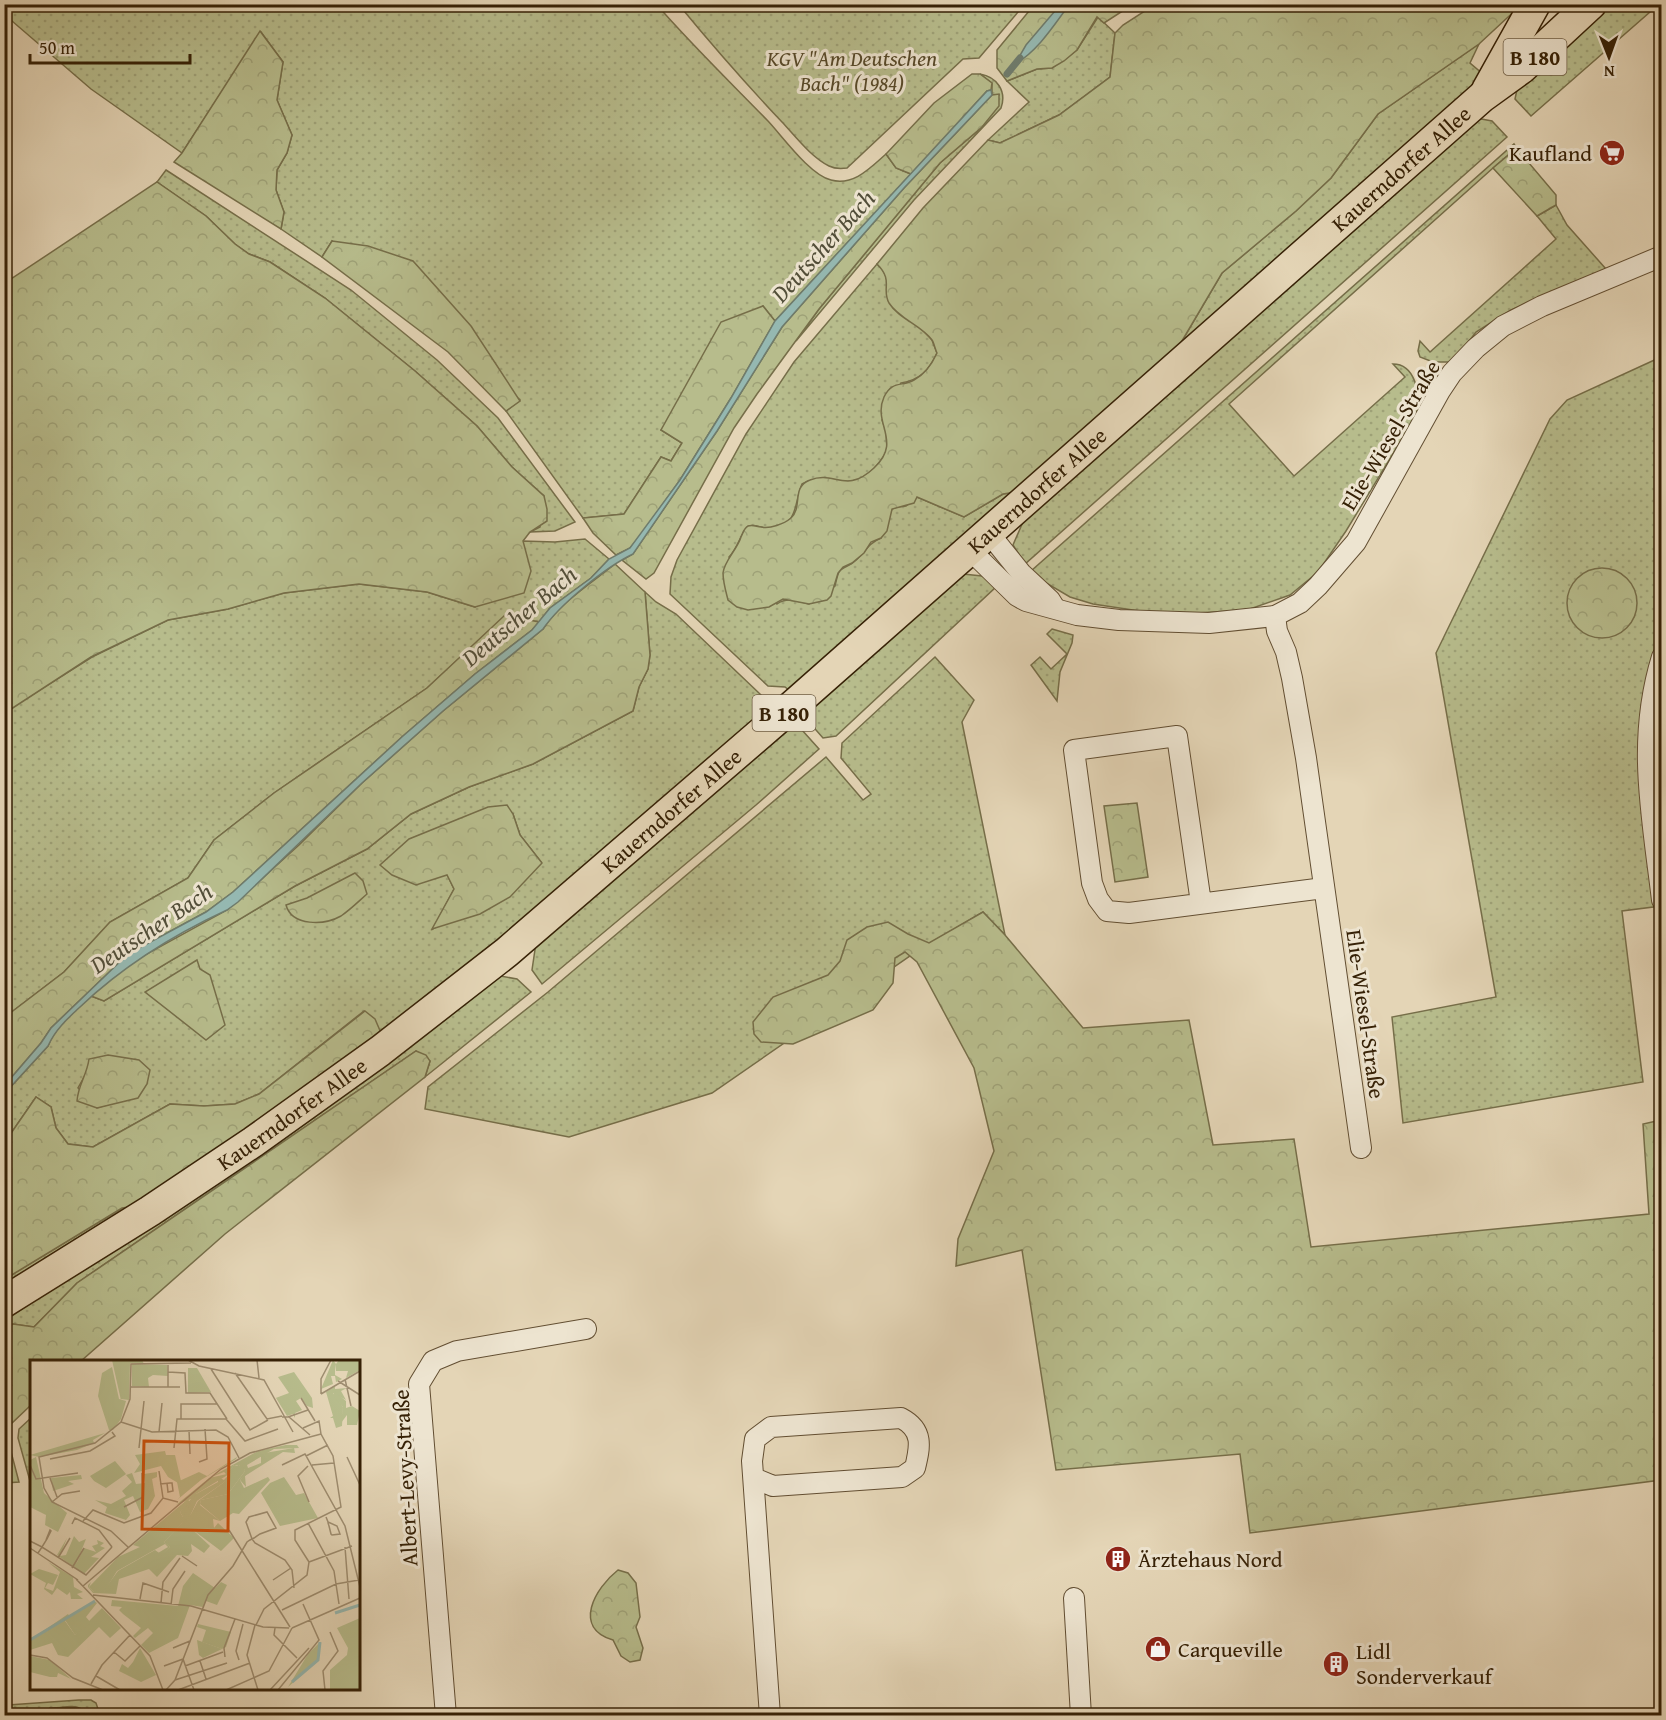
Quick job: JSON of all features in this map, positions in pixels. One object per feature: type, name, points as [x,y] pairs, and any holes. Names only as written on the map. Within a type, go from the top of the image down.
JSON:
[{"type":"main road","name":"Kauerndorfer Allee","points":[[1482,97],[1535,4]]},
{"type":"main road","name":"Kauerndorfer Allee","points":[[4,1302],[150,1211],[252,1142],[380,1051],[507,952],[790,708],[1482,97],[1522,68],[1591,4]]},
{"type":"street","name":"Elie-Wiesel-Straße","points":[[979,541],[1021,573],[1050,600],[1055,608],[1077,615],[1144,622],[1209,623],[1275,616],[1300,603],[1356,542],[1446,382],[1490,335],[1542,306],[1662,256]]},
{"type":"street","name":"Elie-Wiesel-Straße","points":[[1275,616],[1277,631],[1286,652],[1292,678],[1361,1148]]},
{"type":"street","points":[[1662,657],[1653,686],[1646,741],[1647,780],[1662,900]]},
{"type":"street","points":[[1201,903],[1177,736],[1074,750],[1092,883],[1098,899],[1107,911],[1129,913],[1324,888]]},
{"type":"street","name":"Albert-Levy-Straße","points":[[446,1716],[419,1384],[433,1362],[458,1351],[586,1329]]},
{"type":"street","points":[[754,1478],[774,1486],[902,1477],[915,1468],[919,1438],[913,1424],[901,1419],[771,1427],[755,1439],[752,1461],[770,1716]]},
{"type":"street","points":[[1074,1598],[1081,1716]]},
{"type":"green space","points":[[5,4],[617,4],[620,8],[657,5],[768,121],[797,155],[823,177],[839,181],[854,178],[868,170],[886,154],[896,168],[911,174],[775,321],[763,306],[661,430],[682,443],[671,461],[661,457],[624,514],[583,518],[506,411],[520,400],[332,241],[322,257],[281,229],[284,212],[276,190],[277,170],[287,153],[292,135],[277,100],[283,62],[261,32],[182,153],[91,89],[5,15]]},
{"type":"green space","name":"KGV \"Am Deutschen Bach\" (1984)","points":[[679,5],[1024,5],[979,58],[963,59],[847,168],[840,169],[822,162],[804,146]]},
{"type":"green space","points":[[1034,5],[1132,5],[1104,23],[1097,17],[1077,50],[1064,61],[1052,68],[1037,69],[1007,81],[997,68],[997,50]]},
{"type":"green space","points":[[1154,5],[1521,5],[1479,44],[1378,114],[1331,178],[1296,211],[1222,273],[1179,346],[1016,492],[1003,494],[964,517],[917,497],[914,503],[892,509],[887,531],[881,538],[871,542],[864,553],[852,563],[843,567],[838,573],[831,596],[827,600],[809,604],[783,599],[769,607],[748,610],[737,607],[728,600],[723,573],[746,528],[752,525],[773,527],[791,518],[801,487],[810,480],[826,478],[855,480],[874,468],[886,449],[887,441],[881,416],[884,397],[890,388],[910,382],[922,375],[931,365],[937,353],[933,341],[922,330],[893,309],[887,298],[885,275],[877,264],[923,208],[988,140],[1000,143],[1059,115],[1110,77],[1115,33],[1123,25]]},
{"type":"green space","points":[[1605,5],[1658,5],[1531,116],[1515,99],[1519,80]]},
{"type":"green space","points":[[1098,17],[1115,33],[1110,77],[1059,115],[1000,143],[988,140],[1029,102],[1007,81],[1037,69],[1052,68],[1077,50]]},
{"type":"green space","points":[[260,31],[283,62],[277,100],[292,135],[287,153],[277,170],[276,190],[284,212],[281,229],[174,162]]},
{"type":"green space","points":[[1479,44],[1470,63],[1484,75],[1478,85],[1179,346],[1222,273],[1296,211],[1331,178],[1378,114]]},
{"type":"green space","points":[[972,74],[980,74],[992,83],[991,90],[987,91],[911,174],[896,168],[886,154],[934,103]]},
{"type":"green space","points":[[980,74],[991,78],[999,86],[1003,96],[1001,108],[914,200],[796,341],[819,309],[940,163],[982,127],[999,95],[992,95],[992,83]]},
{"type":"green space","points":[[999,94],[999,106],[982,127],[940,163],[819,309],[757,394],[734,428],[654,573],[646,579],[622,560],[633,554],[717,431],[782,327],[904,188],[992,95]]},
{"type":"green space","points":[[1476,118],[1492,121],[1507,137],[1025,564],[1013,545],[1026,515]]},
{"type":"green space","points":[[1514,144],[1518,150],[1512,152],[1493,168],[1229,404],[1294,476],[1405,377],[1393,364],[1407,369],[1415,381],[1419,411],[1346,531],[1318,572],[1290,595],[1247,610],[1180,614],[1146,612],[1093,604],[1070,597],[1041,580],[1031,571]]},
{"type":"green space","points":[[1518,150],[1556,195],[1556,205],[1537,216],[1493,168],[1512,152]]},
{"type":"green space","points":[[166,170],[351,290],[437,360],[498,418],[575,522],[555,531],[530,532],[540,527],[544,496],[512,467],[477,426],[415,371],[325,298],[270,262],[249,254],[206,216],[157,182]]},
{"type":"green space","points":[[157,182],[206,216],[249,254],[270,262],[325,298],[415,371],[477,426],[512,467],[544,496],[547,521],[530,532],[523,541],[531,571],[524,593],[475,607],[427,592],[359,584],[284,593],[228,609],[168,620],[91,657],[5,713],[5,283]]},
{"type":"green space","points":[[1556,205],[1567,225],[1606,269],[1511,310],[1476,332],[1453,362],[1433,362],[1420,357],[1418,351],[1420,341],[1430,352],[1556,239],[1537,216]]},
{"type":"green space","points":[[332,241],[368,246],[413,261],[471,326],[520,401],[506,411],[448,352],[322,257]]},
{"type":"green space","points":[[877,264],[886,277],[887,293],[932,340],[937,353],[923,373],[901,383],[882,420],[886,431],[887,451],[873,470],[858,480],[815,480],[802,484],[794,513],[786,523],[768,528],[749,526],[729,557],[777,604],[788,600],[809,604],[835,586],[840,570],[855,561],[872,543],[881,538],[892,509],[906,506],[917,497],[964,517],[1003,494],[1016,492],[790,691],[785,687],[768,686],[670,594],[671,577],[677,560],[746,434],[794,362]]},
{"type":"green space","points":[[763,306],[775,321],[731,398],[680,480],[641,535],[630,548],[616,555],[593,533],[583,518],[624,514],[661,457],[671,461],[682,443],[661,430],[721,322]]},
{"type":"green space","points":[[1661,357],[1661,906],[1622,911],[1643,1082],[1403,1123],[1392,1017],[1496,997],[1436,653],[1550,419],[1567,400]]},
{"type":"green space","points":[[585,539],[609,559],[591,578],[550,608],[539,622],[505,616],[427,688],[274,793],[214,840],[188,878],[110,922],[64,972],[5,1017],[4,713],[6,711],[92,657],[168,620],[228,609],[284,593],[359,584],[427,592],[475,607],[523,541],[555,542]]},
{"type":"green space","points":[[615,564],[645,592],[650,655],[648,669],[639,687],[633,711],[533,764],[469,787],[411,814],[367,849],[295,886],[104,1001],[91,996],[132,962],[227,910],[299,845],[362,783],[443,711],[543,629],[567,602]]},
{"type":"green space","points":[[1595,568],[1609,568],[1622,574],[1631,583],[1637,596],[1635,616],[1627,628],[1609,638],[1595,638],[1582,632],[1573,623],[1567,610],[1567,596],[1573,583],[1582,574]]},
{"type":"green space","points":[[963,574],[982,576],[997,586],[836,736],[823,738],[809,722],[813,718],[806,709]]},
{"type":"green space","points":[[645,592],[676,614],[760,694],[768,702],[767,711],[581,875],[381,1033],[364,1011],[259,1094],[235,1104],[204,1106],[170,1104],[93,1147],[68,1144],[56,1128],[51,1107],[36,1097],[5,1142],[5,1093],[48,1046],[61,1024],[91,996],[104,1001],[295,886],[367,849],[411,814],[469,787],[533,764],[633,711],[639,687],[648,669],[650,655]],"holes":[[[513,814],[520,835],[541,862],[433,929],[454,889],[447,874]],[[87,1072],[113,1103],[97,1108],[78,1088]]]},
{"type":"green space","points":[[505,615],[539,622],[403,736],[233,892],[206,912],[128,954],[51,1028],[5,1085],[5,1017],[64,972],[110,922],[188,878],[214,840],[274,793],[427,688]]},
{"type":"green space","points":[[1052,629],[1073,635],[1072,643],[1060,672],[1057,701],[1031,665],[1040,657],[1051,669],[1067,654],[1047,634]]},
{"type":"green space","points":[[935,657],[974,700],[962,722],[1005,935],[983,912],[913,954],[712,1093],[569,1137],[425,1109],[428,1087],[548,992],[826,757],[863,800],[871,794],[841,758],[842,743]]},
{"type":"green space","points":[[793,720],[819,749],[756,805],[542,984],[532,970],[536,943]]},
{"type":"green space","points":[[1137,803],[1148,877],[1115,882],[1104,806]]},
{"type":"green space","points":[[507,805],[513,814],[520,835],[542,863],[510,897],[480,914],[432,929],[454,889],[447,875],[416,885],[392,875],[380,865],[409,839],[488,807]]},
{"type":"green space","points":[[355,873],[363,881],[367,894],[341,916],[326,921],[310,922],[302,921],[289,912],[286,905],[307,898]]},
{"type":"green space","points":[[983,912],[1083,1028],[1189,1020],[1213,1145],[1294,1139],[1311,1247],[1649,1214],[1643,1124],[1661,1120],[1661,1480],[1250,1533],[1240,1454],[1056,1470],[1022,1250],[956,1266],[958,1239],[994,1151],[974,1068],[917,962],[905,952],[895,958],[893,983],[873,1010],[793,1044],[761,1042],[754,1034],[753,1022],[773,997],[828,975],[840,961],[847,940],[867,927],[888,922],[929,943]]},
{"type":"green space","points":[[197,960],[200,969],[210,975],[225,1025],[206,1040],[145,992]]},
{"type":"green space","points":[[495,975],[517,979],[531,992],[425,1077],[430,1061],[416,1051],[77,1283],[34,1327],[13,1324],[5,1330],[5,1321]]},
{"type":"green space","points":[[365,1011],[375,1019],[381,1033],[272,1113],[137,1206],[122,1208],[5,1279],[5,1142],[36,1097],[51,1107],[56,1128],[68,1144],[93,1147],[170,1104],[204,1106],[235,1104],[259,1094]]},
{"type":"green space","points":[[416,1051],[426,1055],[430,1061],[425,1077],[225,1234],[82,1360],[30,1360],[30,1406],[12,1423],[5,1426],[5,1330],[13,1324],[34,1327],[77,1283]]},
{"type":"green space","points":[[108,1055],[139,1060],[150,1070],[147,1084],[138,1098],[97,1108],[77,1101],[89,1059]]},
{"type":"green space","points":[[137,1206],[5,1288],[5,1279],[122,1208]]},
{"type":"green space","points":[[30,1419],[30,1481],[18,1438],[19,1429]]},
{"type":"green space","points":[[4,1441],[9,1444],[19,1482],[5,1483]]},
{"type":"green space","points":[[618,1570],[628,1573],[636,1583],[640,1617],[636,1627],[643,1648],[640,1660],[630,1662],[621,1656],[613,1640],[600,1634],[593,1627],[590,1617],[596,1597]]},
{"type":"green space","points":[[91,1700],[96,1703],[100,1715],[89,1715],[82,1709],[65,1707],[37,1712],[19,1709],[5,1716],[5,1706],[8,1705]]},
{"type":"green space","points":[[75,1707],[89,1715],[5,1715],[11,1709],[27,1713],[42,1713],[50,1708]]},
{"type":"water","points":[[1060,5],[1069,5],[1038,45],[1015,64],[1026,45]]},
{"type":"water","points":[[991,90],[992,95],[904,188],[782,327],[717,431],[633,554],[584,587],[560,609],[543,629],[443,711],[362,783],[238,902],[149,952],[96,992],[62,1025],[48,1046],[5,1093],[5,1085],[51,1028],[128,954],[206,912],[233,892],[403,736],[475,674],[532,630],[550,608],[591,578],[609,559],[630,548],[680,480],[775,321],[987,91]]},
{"type":"waterway","name":"Deutscher Bach","points":[[1007,74],[1020,58]]},
{"type":"place","name":"Kaufland","points":[[1612,153]]},
{"type":"place","name":"Ärztehaus Nord","points":[[1118,1559]]},
{"type":"place","name":"Carqueville","points":[[1158,1649]]},
{"type":"place","name":"Lidl Sonderverkauf","points":[[1336,1664]]}]
